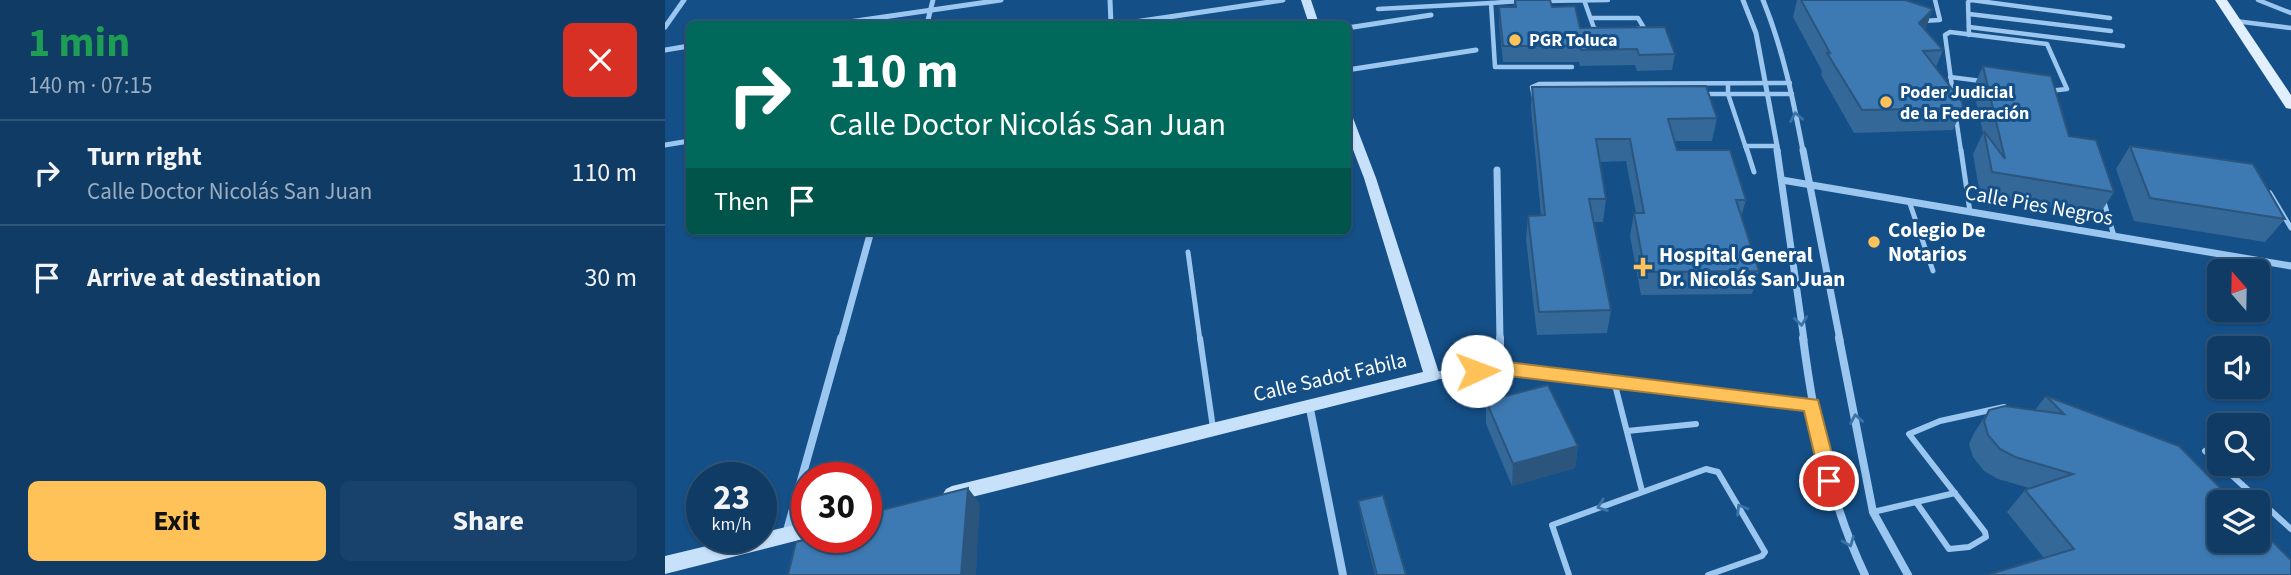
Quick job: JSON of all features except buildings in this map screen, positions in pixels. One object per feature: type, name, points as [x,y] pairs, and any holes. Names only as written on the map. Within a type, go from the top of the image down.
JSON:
[{"type":"main road","points":[[2221,0],[2291,105]]},
{"type":"street","points":[[665,27],[684,0]]},
{"type":"street","points":[[928,21],[933,0]]},
{"type":"street","points":[[855,21],[1002,0]]},
{"type":"street","points":[[1110,0],[1111,21]]},
{"type":"street","points":[[1141,21],[1283,0]]},
{"type":"street","points":[[1306,0],[1313,21]]},
{"type":"street","points":[[1743,0],[1756,33],[1769,93],[1812,405],[1835,506],[1851,549],[1865,575]]},
{"type":"street","points":[[1763,0],[1776,31],[1790,83],[1874,512],[1907,575]]},
{"type":"street","points":[[1351,26],[1431,15]]},
{"type":"street","points":[[665,50],[686,46]]},
{"type":"street","points":[[1351,69],[1476,50]]},
{"type":"street","points":[[665,145],[686,142]]},
{"type":"street","points":[[1352,142],[1370,178],[1432,376]]},
{"type":"street","points":[[1497,170],[1500,368]]},
{"type":"street","name":"Calle Pies Negros","points":[[1782,180],[2291,266]]},
{"type":"street","points":[[785,535],[870,235]]},
{"type":"street","name":"Calle Sadot Fabila","points":[[933,498],[1309,404],[1432,376],[1500,368],[1812,405]]},
{"type":"street","points":[[1309,404],[1343,575]]},
{"type":"street","points":[[665,565],[791,534]]},
{"type":"lane","points":[[1378,9],[1608,0]]},
{"type":"lane","points":[[1916,20],[1940,20],[1935,0]]},
{"type":"lane","points":[[1969,35],[1968,2],[1975,0],[2110,18]]},
{"type":"lane","points":[[2258,0],[2291,13]]},
{"type":"lane","points":[[1584,1],[1595,30],[1612,30]]},
{"type":"lane","points":[[1492,4],[1495,66],[1572,67]]},
{"type":"lane","points":[[1969,14],[2111,31]]},
{"type":"lane","points":[[1591,18],[1635,17],[1641,20],[1644,28],[1625,30]]},
{"type":"lane","points":[[2235,21],[2291,28]]},
{"type":"lane","points":[[1969,27],[2123,46]]},
{"type":"lane","points":[[1954,104],[1945,35],[1950,32],[2047,44],[2067,89],[2056,92],[2043,90]]},
{"type":"lane","points":[[1950,77],[1990,83]]},
{"type":"lane","points":[[1537,97],[1532,95],[1532,87],[1539,83],[1790,83]]},
{"type":"lane","points":[[1728,83],[1728,94],[1754,172]]},
{"type":"lane","points":[[1688,84],[1692,94],[1792,94]]},
{"type":"lane","points":[[1956,117],[1970,212]]},
{"type":"lane","points":[[1745,146],[1777,146]]},
{"type":"lane","points":[[2270,193],[2291,228]]},
{"type":"lane","points":[[2102,197],[2114,236]]},
{"type":"lane","points":[[1909,201],[1933,271]]},
{"type":"lane","points":[[1188,252],[1213,428]]},
{"type":"lane","points":[[1614,381],[1642,491]]},
{"type":"lane","points":[[1916,502],[1944,545],[1954,551],[1983,542],[1986,537],[1909,434],[1976,412],[2002,407],[2013,409]]},
{"type":"lane","points":[[1627,431],[1696,424]]},
{"type":"lane","points":[[2205,452],[2291,530]]},
{"type":"lane","points":[[1569,575],[1552,525],[1706,469],[1718,472],[1765,552],[1762,556],[1708,575]]},
{"type":"lane","points":[[1874,512],[1955,493]]},
{"type":"place","name":"PGR Toluca","points":[[1515,40]]},
{"type":"place","name":"Poder Judicial de la Federación","points":[[1886,102]]},
{"type":"place","name":"Colegio De Notarios","points":[[1874,242]]},
{"type":"place","name":"Hospital General Dr. Nicolás San Juan","points":[[1643,267]]},
{"type":"route","points":[[1477,371],[1500,368],[1812,405],[1829,481]]}]
